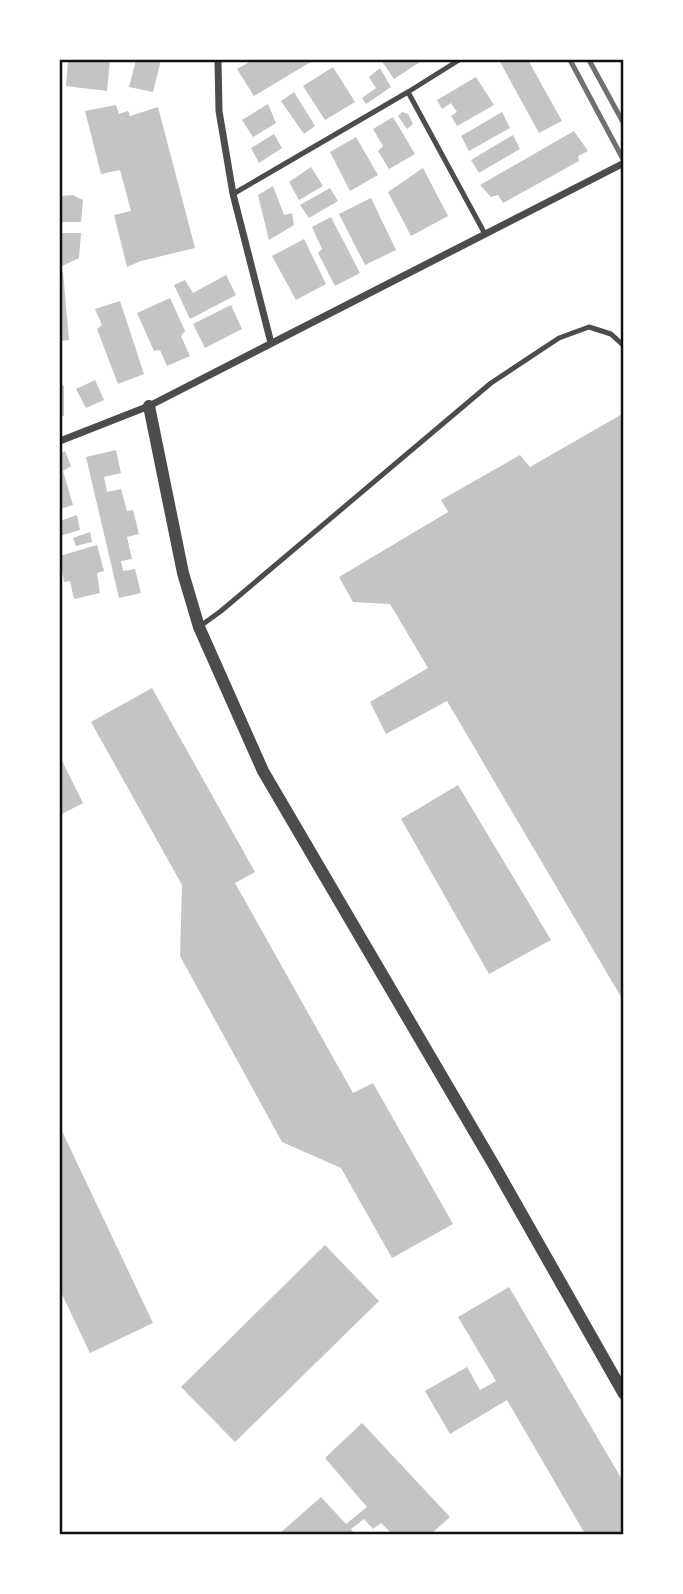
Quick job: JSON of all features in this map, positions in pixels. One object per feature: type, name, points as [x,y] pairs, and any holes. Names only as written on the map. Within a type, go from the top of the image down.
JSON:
[{"type":"street","points":[[218,60],[219,111],[233,194],[271,343]]},
{"type":"street","points":[[60,441],[149,406],[624,163]]},
{"type":"street","points":[[149,406],[183,573],[199,627],[262,771],[495,1167],[624,1394]]},
{"type":"lane","points":[[233,194],[459,60]]},
{"type":"lane","points":[[408,92],[485,234]]},
{"type":"lane","points":[[199,627],[491,383],[559,338],[589,327],[611,334],[624,346]]},
{"type":"building","points":[[68,60],[110,60],[107,91],[66,86]]},
{"type":"building","points":[[136,60],[161,60],[153,92],[129,87]]},
{"type":"building","points":[[253,60],[314,60],[254,96],[237,69]]},
{"type":"building","points":[[381,60],[423,60],[394,79]]},
{"type":"building","points":[[499,60],[528,60],[562,121],[539,133]]},
{"type":"building","points":[[333,67],[355,102],[325,120],[303,86]]},
{"type":"building","points":[[380,68],[391,87],[366,104],[362,98],[376,88],[369,77]]},
{"type":"building","points":[[476,77],[494,105],[457,126],[451,116],[457,112],[451,103],[442,109],[437,100]]},
{"type":"building","points":[[294,92],[315,126],[304,134],[281,101]]},
{"type":"building","points":[[268,104],[276,123],[253,137],[242,120]]},
{"type":"building","points":[[116,105],[119,114],[128,111],[130,116],[158,107],[195,248],[127,267],[114,215],[131,211],[120,170],[101,174],[85,111]]},
{"type":"building","points":[[402,112],[408,114],[413,124],[407,129],[398,116]]},
{"type":"building","points":[[502,112],[510,128],[469,151],[461,136]]},
{"type":"building","points":[[393,117],[415,154],[389,169],[378,151],[383,146],[373,129]]},
{"type":"building","points":[[574,131],[588,151],[578,156],[579,161],[503,203],[498,195],[491,197],[480,185]]},
{"type":"building","points":[[274,134],[282,148],[259,163],[251,148]]},
{"type":"building","points":[[513,135],[520,149],[479,173],[471,160]]},
{"type":"building","points":[[356,137],[378,175],[350,191],[330,152]]},
{"type":"building","points":[[311,167],[323,186],[299,200],[289,182]]},
{"type":"building","points":[[423,168],[448,216],[411,236],[388,192]]},
{"type":"building","points":[[273,186],[284,215],[292,213],[294,225],[269,240],[258,195]]},
{"type":"building","points":[[330,188],[338,201],[309,218],[300,205]]},
{"type":"building","points":[[73,195],[83,200],[81,222],[60,222],[60,196]]},
{"type":"building","points":[[371,198],[396,250],[365,265],[339,214]]},
{"type":"building","points":[[331,217],[360,273],[335,286],[318,253],[322,249],[312,227]]},
{"type":"building","points":[[61,233],[81,233],[79,258],[60,267]]},
{"type":"building","points":[[304,239],[326,284],[296,300],[272,256]]},
{"type":"building","points":[[60,272],[63,272],[69,340],[60,341]]},
{"type":"building","points":[[226,275],[236,295],[190,319],[174,285],[185,280],[193,293]]},
{"type":"building","points":[[170,298],[185,331],[181,336],[190,356],[167,366],[160,350],[154,351],[137,313]]},
{"type":"building","points":[[120,301],[144,374],[118,384],[97,329],[102,325],[95,309]]},
{"type":"building","points":[[231,305],[242,329],[205,348],[193,324]]},
{"type":"building","points":[[95,380],[104,400],[86,408],[76,389]]},
{"type":"building","points":[[60,382],[64,386],[64,416],[60,416]]},
{"type":"building","points":[[624,413],[624,1002],[447,701],[386,734],[370,702],[428,668],[390,604],[353,602],[339,577],[448,512],[441,500],[520,455],[530,467]]},
{"type":"building","points":[[116,450],[121,473],[104,477],[107,492],[121,489],[127,511],[133,510],[139,534],[127,537],[132,559],[121,561],[123,571],[135,569],[141,593],[119,598],[86,457]]},
{"type":"building","points":[[65,451],[71,466],[63,471],[73,505],[60,509],[60,453]]},
{"type":"building","points":[[77,515],[80,530],[60,536],[60,521]]},
{"type":"building","points":[[90,532],[92,542],[76,546],[73,538]]},
{"type":"building","points":[[97,545],[104,571],[97,573],[100,593],[74,599],[70,581],[64,582],[60,556]]},
{"type":"building","points":[[152,688],[255,872],[235,883],[353,1093],[373,1083],[453,1224],[392,1258],[341,1168],[282,1142],[180,956],[182,885],[91,722]]},
{"type":"building","points":[[60,757],[83,803],[60,815]]},
{"type":"building","points":[[458,785],[551,940],[489,974],[401,819]]},
{"type":"building","points":[[60,1127],[153,1323],[90,1353],[60,1290]]},
{"type":"building","points":[[325,1245],[379,1301],[235,1442],[181,1387]]},
{"type":"building","points":[[509,1287],[624,1483],[624,1534],[585,1534],[507,1400],[450,1434],[425,1391],[467,1367],[480,1390],[496,1381],[458,1317]]},
{"type":"building","points":[[362,1423],[450,1517],[431,1534],[392,1534],[381,1523],[373,1529],[364,1519],[351,1529],[355,1534],[279,1534],[321,1497],[346,1524],[367,1507],[325,1458]]},
{"type":"railway","points":[[570,60],[624,161]]},
{"type":"railway","points":[[589,60],[624,124]]}]
